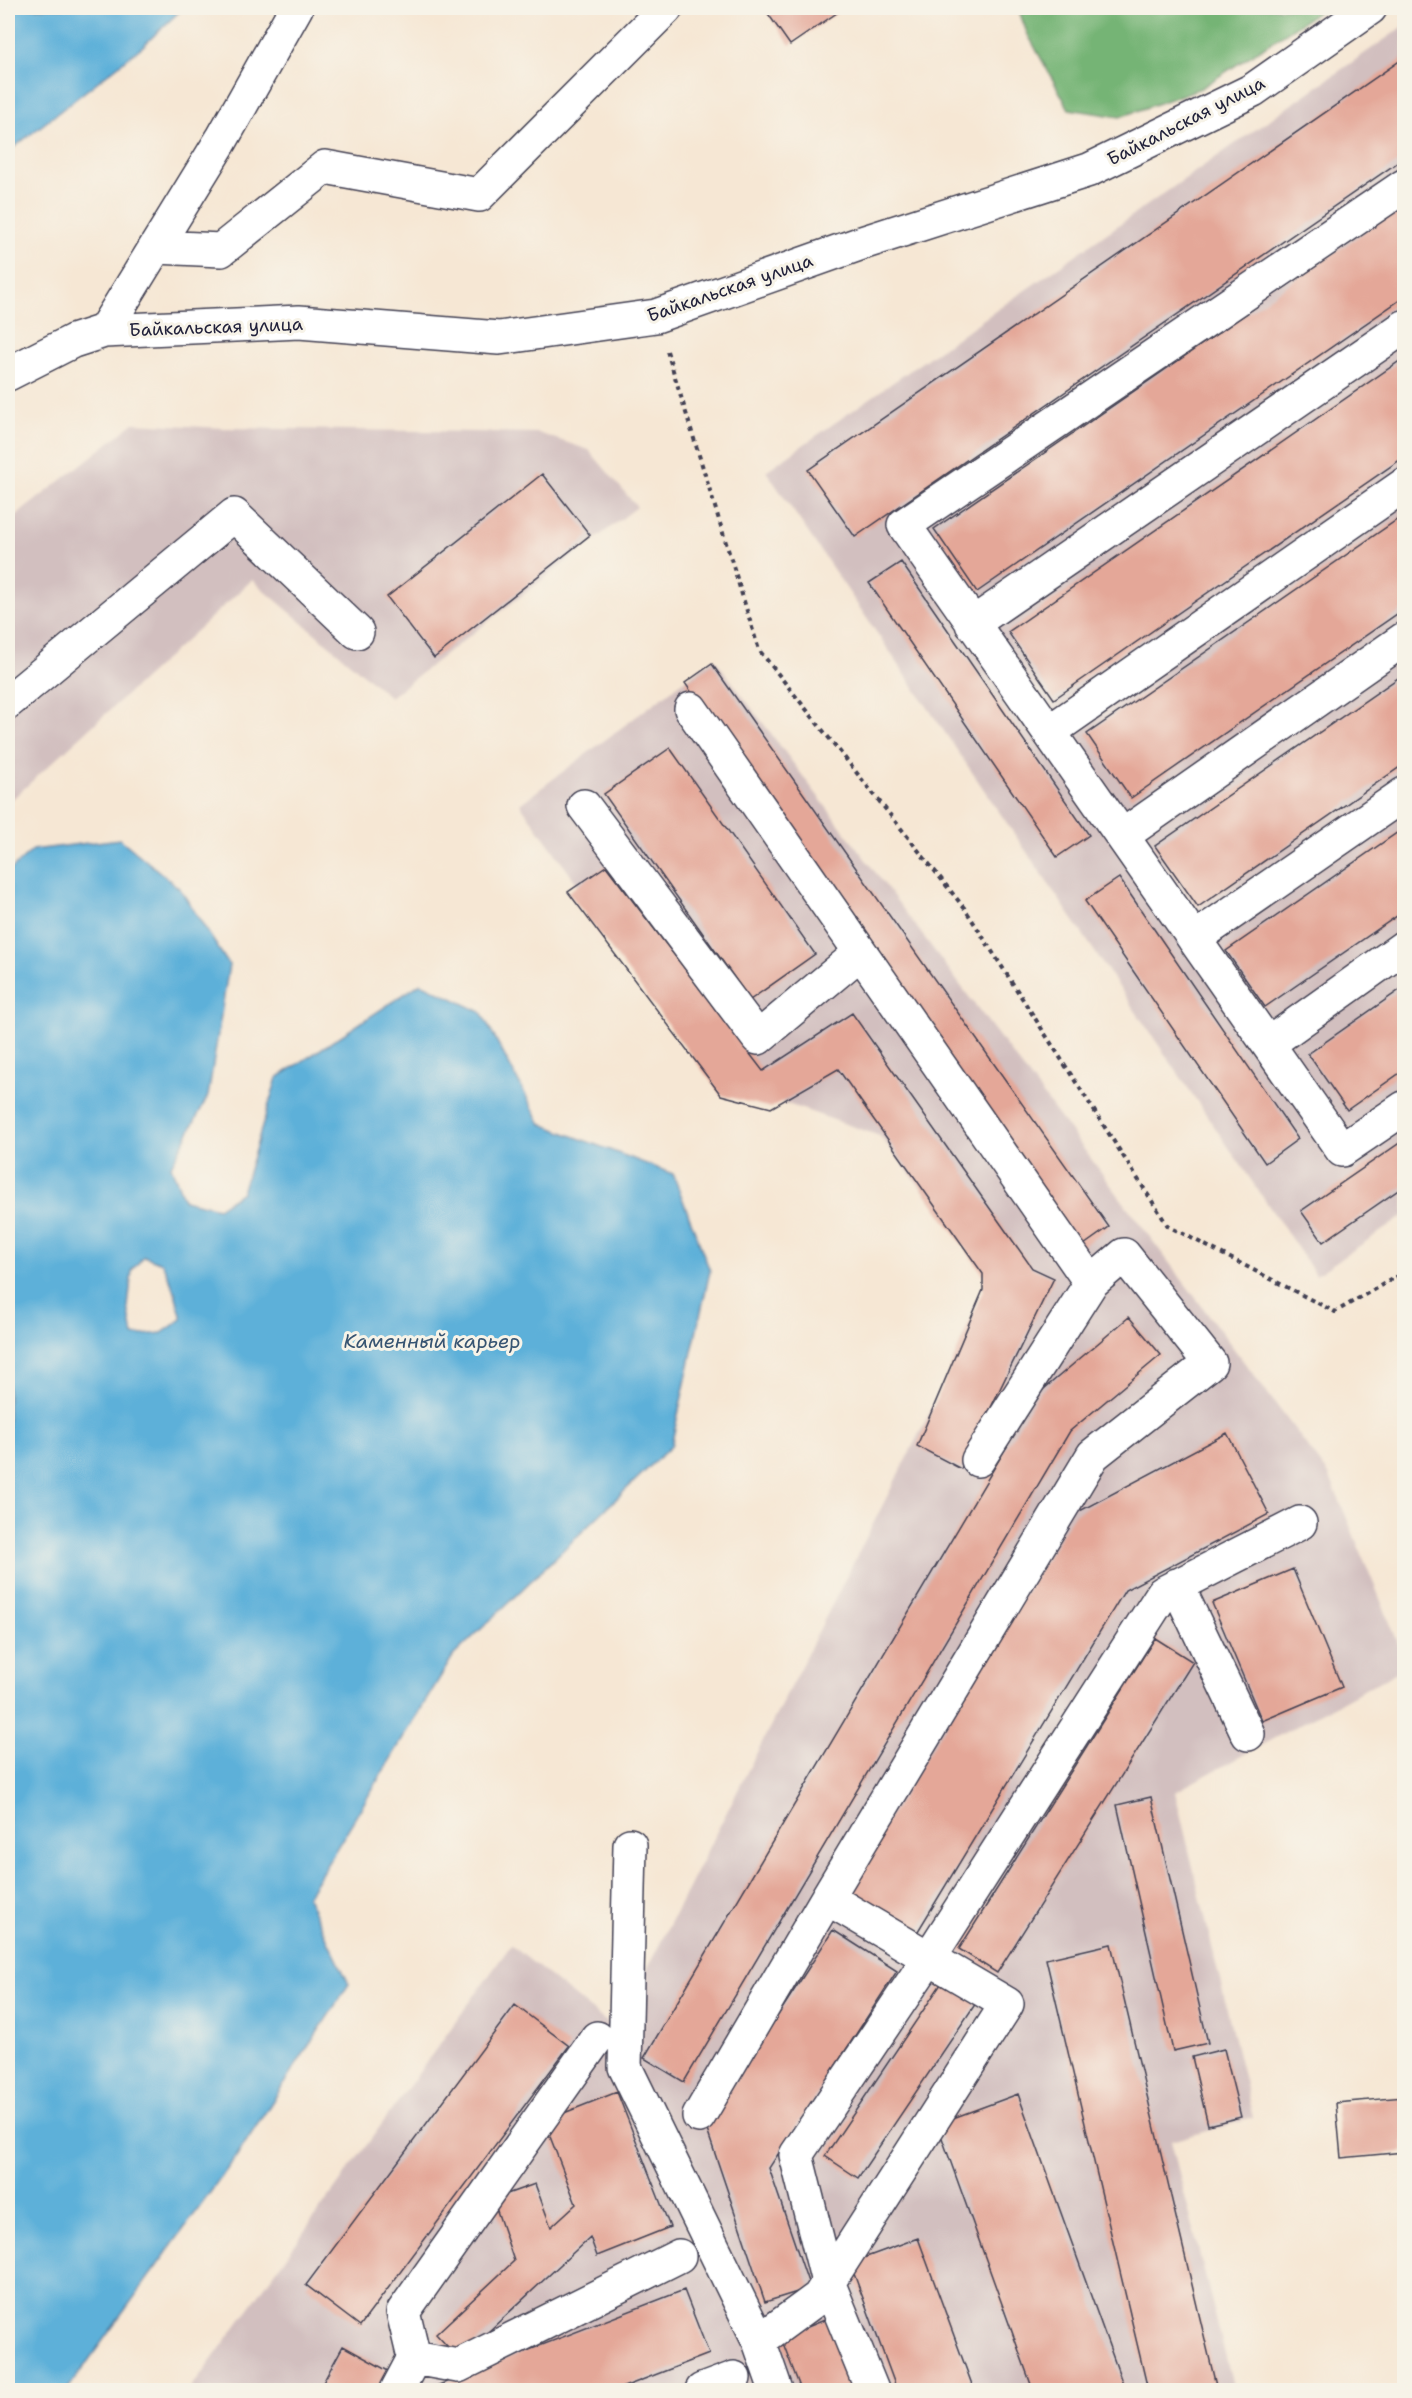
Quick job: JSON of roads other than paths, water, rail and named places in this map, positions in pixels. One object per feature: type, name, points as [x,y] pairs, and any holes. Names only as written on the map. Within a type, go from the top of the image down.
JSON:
[{"type":"street","points":[[104,331],[222,139],[296,8]]},
{"type":"street","points":[[156,247],[221,250],[325,167],[479,195],[666,8]]},
{"type":"street","name":"Байкальская улица","points":[[8,374],[73,341],[104,331],[299,322],[499,338],[656,316],[862,243],[1089,170],[1253,90],[1370,8]]},
{"type":"street","points":[[1404,186],[904,525],[1342,1150],[1404,1108]]},
{"type":"street","points":[[972,624],[1404,327]]},
{"type":"street","points":[[1049,732],[1404,485]]},
{"type":"street","points":[[8,702],[234,515],[357,632]]},
{"type":"street","points":[[1122,836],[1404,639]]},
{"type":"street","points":[[691,709],[1091,1283]]},
{"type":"street","points":[[1194,939],[1404,794]]},
{"type":"street","points":[[584,806],[758,1038],[861,952]]},
{"type":"street","points":[[1268,1044],[1404,948]]},
{"type":"street","points":[[699,2115],[1093,1455],[1210,1363],[1124,1255],[1091,1283],[978,1460]]},
{"type":"street","points":[[872,2391],[828,2282],[796,2155],[929,1958],[1163,1593],[1300,1524]]},
{"type":"street","points":[[1177,1585],[1248,1734]]},
{"type":"street","points":[[630,1845],[625,2067],[759,2342],[776,2391]]},
{"type":"street","points":[[759,2342],[819,2297],[1007,2004],[827,1898]]},
{"type":"street","points":[[397,2391],[414,2358],[403,2312],[597,2038]]},
{"type":"street","points":[[414,2358],[458,2366],[679,2256]]},
{"type":"street","points":[[702,2391],[734,2378]]},
{"type":"water","points":[[8,8],[183,8],[143,46],[8,152]]},
{"type":"water","name":"Каменный карьер","points":[[120,839],[180,889],[229,965],[208,1096],[171,1166],[184,1200],[218,1208],[242,1192],[277,1078],[421,983],[481,1012],[541,1124],[673,1174],[710,1271],[671,1446],[453,1656],[307,1897],[349,1984],[238,2154],[67,2390],[8,2390],[8,872],[33,850]],"holes":[[[144,1256],[162,1263],[174,1289],[182,1319],[162,1333],[133,1336],[128,1307],[132,1270]]]}]
